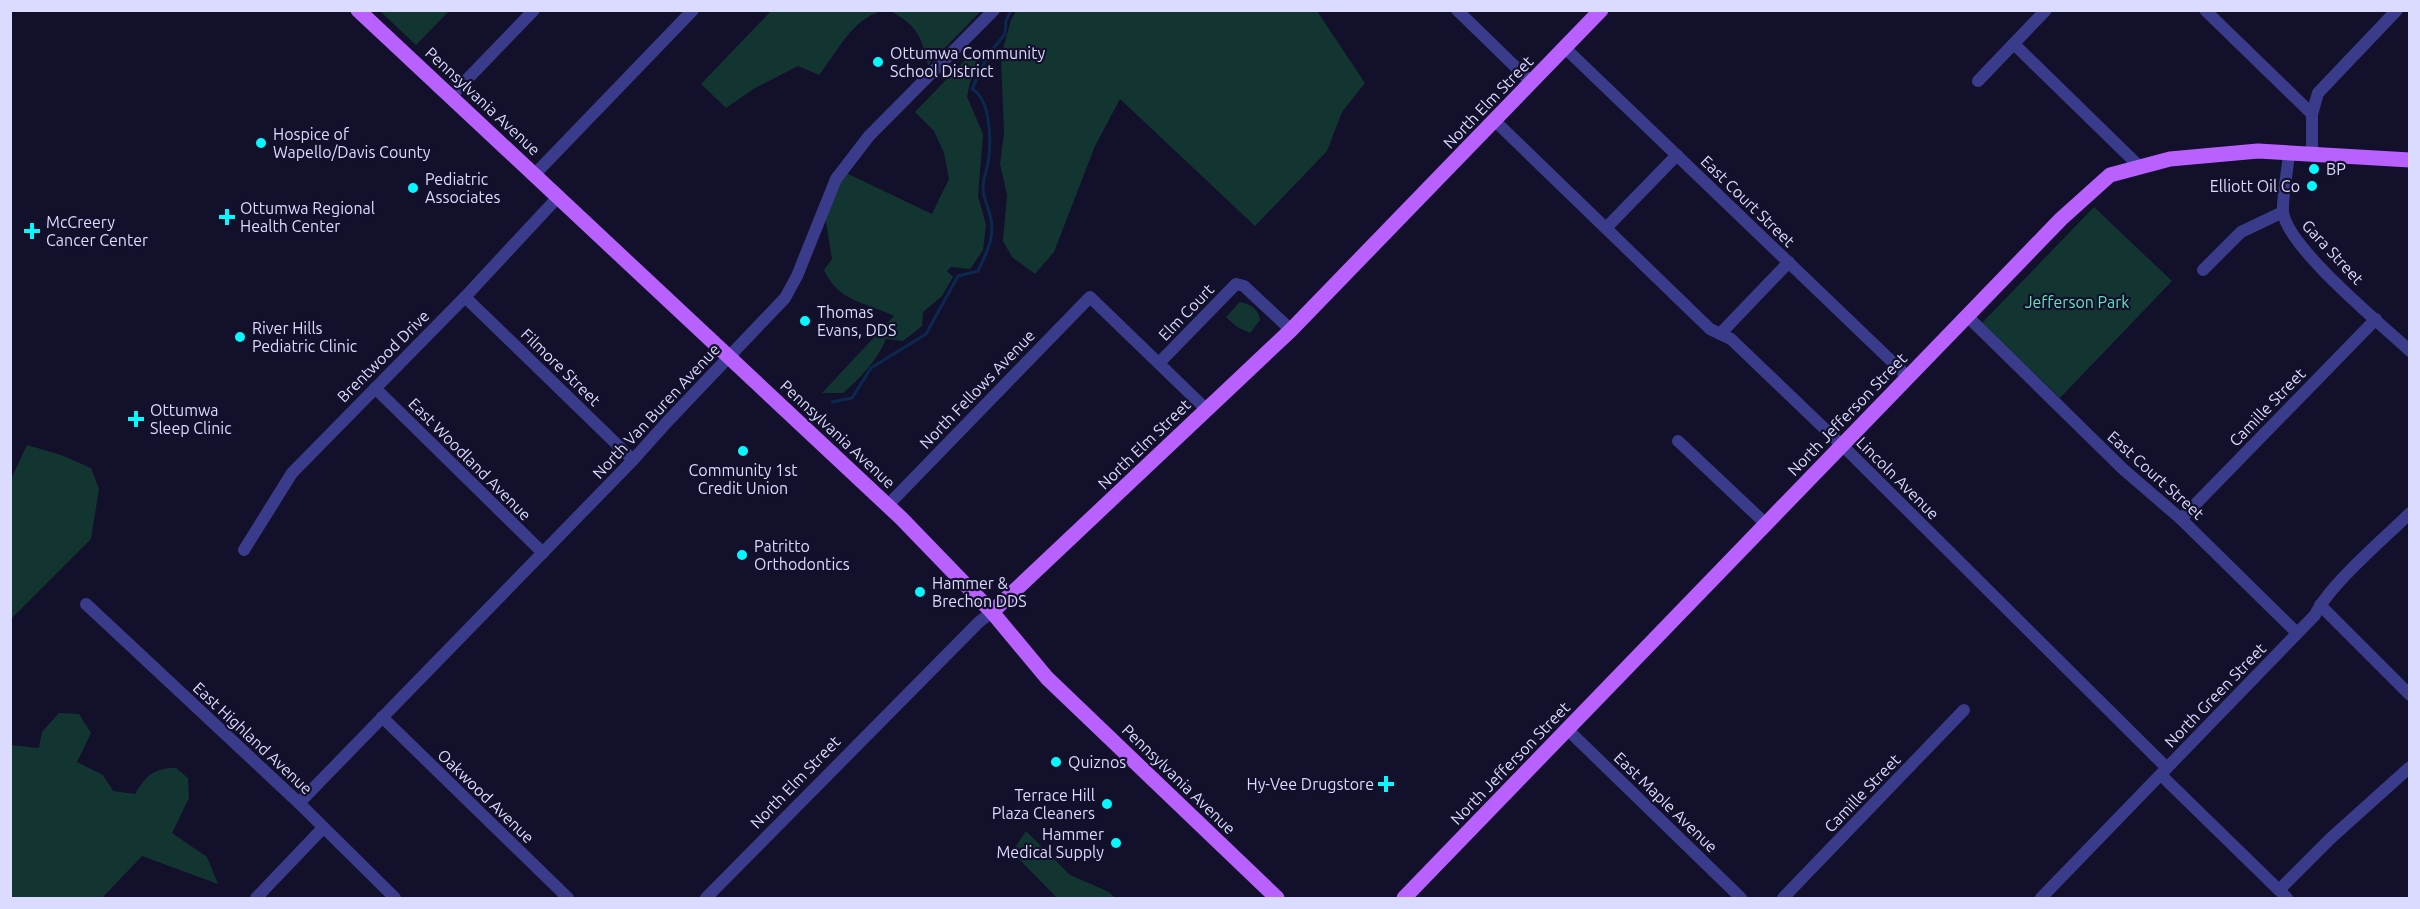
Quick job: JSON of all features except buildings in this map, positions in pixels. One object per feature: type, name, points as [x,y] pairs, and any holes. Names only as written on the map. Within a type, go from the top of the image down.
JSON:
[{"type":"main road","name":"Pennsylvania Avenue","points":[[358,10],[888,505],[992,612],[1047,678],[1277,898]]},
{"type":"main road","name":"North Elm Street","points":[[992,612],[1291,330],[1601,10]]},
{"type":"main road","name":"North Jefferson Street","points":[[1404,898],[1967,316],[2090,191],[2110,175],[2169,159],[2258,151],[2409,160]]},
{"type":"street","points":[[451,96],[534,10]]},
{"type":"street","points":[[536,174],[693,10]]},
{"type":"street","name":"North Van Buren Avenue","points":[[299,803],[633,460],[785,298],[797,276],[836,178],[868,136],[994,10]]},
{"type":"street","points":[[1978,81],[2046,10]]},
{"type":"street","points":[[2205,10],[2312,114]]},
{"type":"street","points":[[2312,154],[2312,114],[2318,93],[2397,10]]},
{"type":"street","points":[[1461,12],[1532,83]]},
{"type":"street","points":[[2014,44],[2139,166]]},
{"type":"street","name":"East Court Street","points":[[1565,48],[1908,377]]},
{"type":"street","name":"Lincoln Avenue","points":[[1495,121],[1710,329],[1731,339],[1842,445],[2283,895]]},
{"type":"street","name":"Gara Street","points":[[2289,153],[2283,212],[2288,229],[2296,241],[2409,351]]},
{"type":"street","points":[[1606,228],[1677,155]]},
{"type":"street","name":"Brentwood Drive","points":[[244,550],[292,473],[465,297],[559,196]]},
{"type":"street","points":[[2203,270],[2241,232],[2283,212]]},
{"type":"street","points":[[1720,334],[1789,262]]},
{"type":"street","name":"Elm Court","points":[[1159,363],[1236,284],[1244,286],[1291,330]]},
{"type":"street","name":"Filmore Street","points":[[465,297],[633,460]]},
{"type":"street","name":"North Fellows Avenue","points":[[888,505],[1090,297],[1159,363]]},
{"type":"street","name":"East Court Street","points":[[1967,316],[2122,469],[2181,519],[2297,633]]},
{"type":"street","name":"Camille Street","points":[[2181,519],[2376,319]]},
{"type":"street","points":[[1159,363],[1207,410]]},
{"type":"street","name":"East Woodland Avenue","points":[[375,388],[543,553]]},
{"type":"street","points":[[1678,441],[1766,524]]},
{"type":"street","name":"North Green Street","points":[[2041,898],[2315,615],[2320,605],[2409,513]]},
{"type":"street","name":"East Highland Avenue","points":[[86,604],[299,803],[394,898]]},
{"type":"street","points":[[2320,605],[2409,695]]},
{"type":"street","name":"North Elm Street","points":[[706,898],[979,622],[992,612]]},
{"type":"street","points":[[2400,685],[2409,675]]},
{"type":"street","name":"Camille Street","points":[[1783,898],[1964,710]]},
{"type":"street","name":"Oakwood Avenue","points":[[382,717],[568,898]]},
{"type":"street","name":"East Maple Avenue","points":[[1568,730],[1741,898]]},
{"type":"street","points":[[2283,895],[2339,830],[2409,767]]},
{"type":"street","points":[[256,898],[323,828]]},
{"type":"green space","points":[[772,10],[882,11],[871,15],[854,28],[819,75],[798,66],[755,88],[726,108],[701,84]]},
{"type":"green space","points":[[380,11],[449,11],[416,45]]},
{"type":"green space","points":[[891,11],[981,11],[928,65],[923,46],[913,27]]},
{"type":"green space","points":[[1016,11],[1317,11],[1365,83],[1342,112],[1327,151],[1255,226],[1120,99],[1095,146],[1054,252],[1035,274],[1012,257],[1003,241],[1007,195],[1000,164],[1004,133],[1001,56],[1011,20]]},
{"type":"green space","points":[[974,51],[978,68],[970,82],[967,97],[983,134],[978,196],[986,225],[983,250],[970,269],[951,267],[947,271],[953,277],[942,296],[923,312],[922,326],[903,341],[886,339],[868,368],[843,393],[822,393],[894,316],[853,300],[830,281],[824,270],[832,259],[824,209],[842,171],[932,214],[949,179],[944,153],[934,131],[915,112]]},
{"type":"green space","name":"Jefferson Park","points":[[2094,207],[2172,281],[2060,398],[1982,323]]},
{"type":"green space","points":[[1240,302],[1253,308],[1259,316],[1260,320],[1250,333],[1237,327],[1226,317]]},
{"type":"green space","points":[[27,445],[61,455],[91,468],[99,489],[91,539],[11,619],[11,479]]},
{"type":"green space","points":[[59,713],[79,714],[91,733],[77,762],[103,775],[113,791],[135,794],[147,777],[162,769],[176,768],[188,778],[189,798],[172,833],[207,857],[218,884],[142,856],[102,898],[11,898],[11,745],[39,748],[42,732]]},
{"type":"green space","points":[[1026,831],[1070,875],[1109,892],[1115,898],[1057,898],[1012,852]]},
{"type":"waterway","points":[[832,402],[852,398],[871,368],[926,334],[958,276],[978,271],[985,257],[992,230],[983,188],[990,139],[986,109],[983,101],[972,89],[988,55],[1005,34],[1006,21],[1011,10]]},
{"type":"place","name":"Ottumwa Community School District","points":[[878,62]]},
{"type":"place","name":"Hospice of Wapello/Davis County","points":[[261,143]]},
{"type":"place","name":"BP","points":[[2314,169]]},
{"type":"place","name":"Elliott Oil Co","points":[[2312,186]]},
{"type":"place","name":"Pediatric Associates","points":[[413,188]]},
{"type":"place","name":"Ottumwa Regional Health Center","points":[[227,217]]},
{"type":"place","name":"McCreery Cancer Center","points":[[32,231]]},
{"type":"place","name":"Thomas Evans, DDS","points":[[805,321]]},
{"type":"place","name":"River Hills Pediatric Clinic","points":[[240,337]]},
{"type":"place","name":"Ottumwa Sleep Clinic","points":[[136,419]]},
{"type":"place","name":"Community 1st Credit Union","points":[[743,451]]},
{"type":"place","name":"Patritto Orthodontics","points":[[742,555]]},
{"type":"place","name":"Hammer & Brechon DDS","points":[[920,592]]},
{"type":"place","name":"Quiznos","points":[[1056,762]]},
{"type":"place","name":"Hy-Vee Drugstore","points":[[1386,784]]},
{"type":"place","name":"Terrace Hill Plaza Cleaners","points":[[1107,804]]},
{"type":"place","name":"Hammer Medical Supply","points":[[1116,843]]}]
